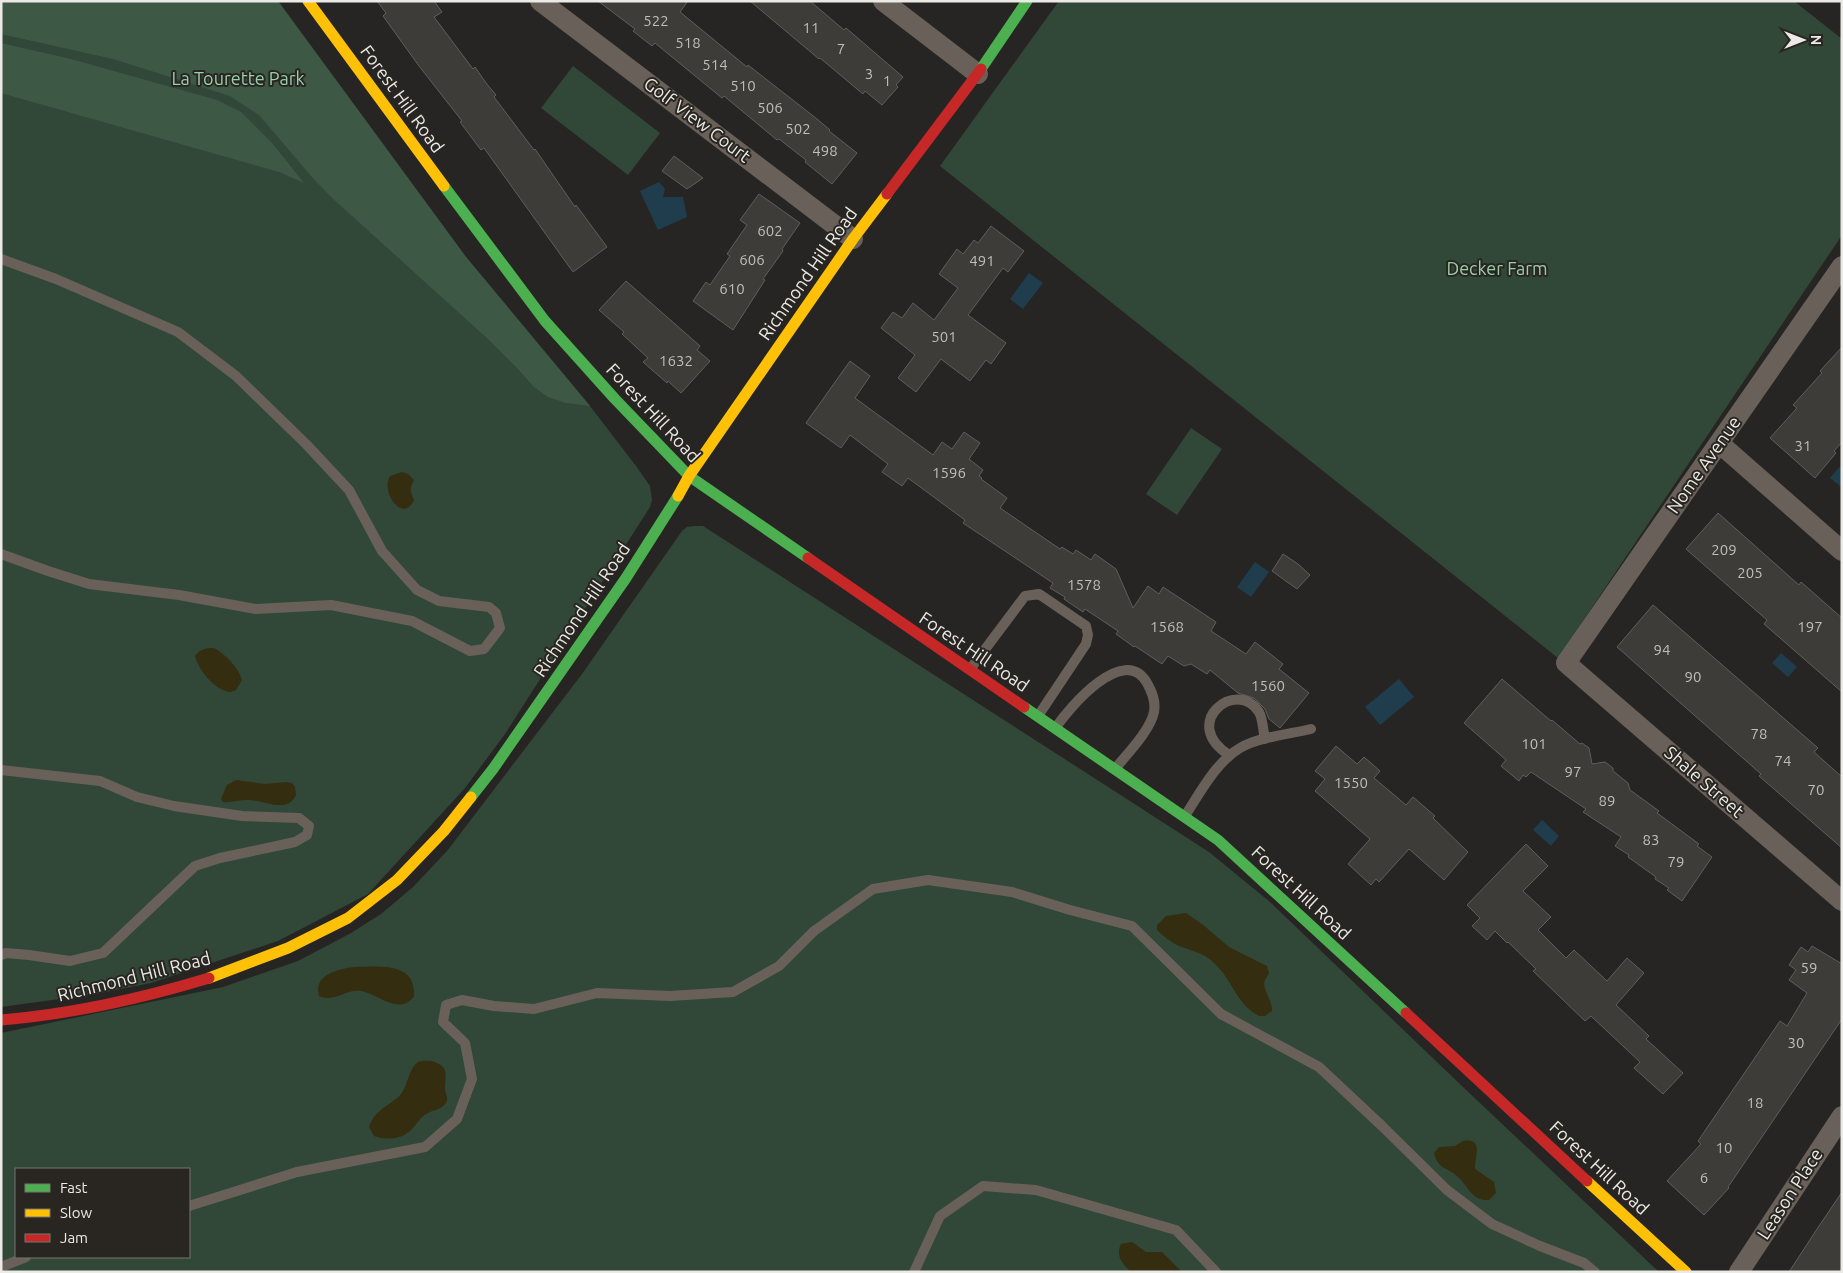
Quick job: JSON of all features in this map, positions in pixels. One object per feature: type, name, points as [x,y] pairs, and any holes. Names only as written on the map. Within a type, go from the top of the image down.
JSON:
[{"type":"street","name":"Forest Hill Road","points":[[308,1],[545,321],[615,399],[689,476],[1218,840],[1686,1272]]},
{"type":"street","name":"Golf View Court","points":[[540,1],[853,239]]},
{"type":"street","points":[[882,1],[978,74]]},
{"type":"street","name":"Richmond Hill Road","points":[[1,1020],[47,1016],[105,1006],[163,992],[224,973],[288,948],[348,918],[397,880],[444,831],[493,768],[620,586],[660,526],[689,476],[853,239],[978,74],[1027,1]]},
{"type":"street","name":"Nome Avenue","points":[[1566,663],[1842,266]]},
{"type":"street","points":[[1719,443],[1842,551]]},
{"type":"street","name":"Shale Street","points":[[1566,663],[1842,901]]},
{"type":"street","name":"Leason Place","points":[[1739,1272],[1842,1116]]},
{"type":"lane","points":[[1,259],[56,279],[178,332],[236,376],[306,444],[349,490],[382,552],[417,590],[439,600],[489,606],[496,613],[500,628],[484,649],[470,651],[412,621],[331,605],[256,609],[179,595],[89,584],[48,572],[1,554]]},
{"type":"lane","points":[[970,670],[1025,596],[1039,594],[1086,626],[1088,635],[1086,644],[1038,716]]},
{"type":"lane","points":[[1055,728],[1068,710],[1099,683],[1115,673],[1126,669],[1132,669],[1141,674],[1151,689],[1154,712],[1144,732],[1115,769]]},
{"type":"lane","points":[[1229,755],[1218,748],[1211,736],[1210,717],[1218,706],[1231,700],[1242,700],[1259,713],[1265,739]]},
{"type":"lane","points":[[1184,817],[1229,755],[1242,747],[1265,739],[1311,729]]},
{"type":"lane","points":[[1,770],[100,781],[137,796],[174,806],[242,816],[299,818],[309,826],[307,835],[295,842],[228,856],[195,866],[103,953],[70,960],[22,954],[6,953],[1,955]]},
{"type":"lane","points":[[190,1206],[297,1172],[425,1147],[457,1119],[472,1079],[464,1043],[443,1022],[446,1005],[462,1000],[494,1006],[534,1009],[597,993],[670,996],[733,992],[779,966],[814,931],[873,889],[928,880],[1012,892],[1070,910],[1132,926],[1221,1014],[1319,1067],[1447,1190],[1492,1224],[1584,1264],[1595,1272]]},
{"type":"lane","points":[[914,1272],[940,1216],[983,1186],[1036,1190],[1176,1230],[1216,1272]]},
{"type":"lane","points":[[1,1266],[23,1258]]},
{"type":"green space","points":[[1,1],[278,1],[466,257],[590,406],[636,466],[650,486],[652,500],[650,507],[505,734],[465,788],[368,894],[278,941],[151,983],[96,994],[1,1007]]},
{"type":"green space","name":"La Tourette Park","points":[[1,1],[278,1],[466,257],[590,406],[566,403],[548,397],[534,387],[488,339],[331,197],[260,116],[230,96],[113,59],[1,34]]},
{"type":"green space","name":"Decker Farm","points":[[1059,1],[1794,1],[1842,39],[1842,235],[1558,658],[940,166]]},
{"type":"green space","points":[[1,43],[71,59],[217,100],[241,112],[272,143],[304,183],[279,172],[1,93]]},
{"type":"green space","points":[[573,66],[660,133],[628,175],[541,108]]},
{"type":"green space","points":[[1191,428],[1222,449],[1177,515],[1146,494]]},
{"type":"green space","points":[[703,526],[1209,852],[1270,902],[1659,1272],[1,1272],[1,1033],[223,987],[298,961],[351,933],[381,914],[413,887],[447,851],[582,674],[682,531],[687,527]]},
{"type":"sand","points":[[402,472],[408,474],[414,480],[411,490],[414,500],[409,507],[404,509],[394,503],[388,490],[390,476]]},
{"type":"sand","points":[[214,648],[223,654],[238,671],[242,680],[236,690],[230,692],[219,688],[208,679],[200,668],[195,656],[203,649]]},
{"type":"sand","points":[[236,780],[265,784],[292,783],[295,787],[296,795],[292,801],[281,805],[253,800],[223,802],[221,799],[227,785]]},
{"type":"sand","points":[[1186,913],[1229,947],[1267,966],[1269,973],[1264,983],[1272,1011],[1265,1016],[1259,1016],[1251,1011],[1239,998],[1226,977],[1210,960],[1179,946],[1157,930],[1157,925],[1166,916]]},
{"type":"sand","points":[[384,967],[402,971],[409,977],[413,985],[414,996],[408,1002],[395,1004],[361,991],[330,998],[319,996],[318,989],[323,978],[341,969]]},
{"type":"sand","points":[[420,1061],[432,1061],[444,1068],[446,1075],[446,1103],[439,1109],[424,1116],[410,1131],[402,1136],[388,1139],[374,1136],[369,1127],[372,1121],[379,1112],[401,1094],[414,1065]]},
{"type":"sand","points":[[1463,1141],[1474,1142],[1477,1149],[1475,1169],[1494,1182],[1496,1193],[1489,1200],[1483,1200],[1471,1193],[1458,1177],[1441,1166],[1436,1159],[1434,1153],[1439,1147],[1455,1146]]},
{"type":"sand","points":[[1132,1242],[1146,1252],[1162,1252],[1182,1272],[1131,1272],[1119,1256],[1119,1248],[1121,1244]]},
{"type":"water","points":[[659,182],[665,189],[663,197],[683,197],[687,217],[658,230],[640,191]]},
{"type":"water","points":[[1029,273],[1043,283],[1023,309],[1010,299]]},
{"type":"water","points":[[1842,464],[1842,484],[1840,486],[1830,478]]},
{"type":"water","points":[[1255,562],[1269,572],[1251,597],[1237,587]]},
{"type":"water","points":[[1781,653],[1797,667],[1788,677],[1772,663]]},
{"type":"water","points":[[1399,679],[1414,697],[1380,725],[1365,707]]},
{"type":"water","points":[[1542,820],[1559,836],[1551,846],[1533,830]]},
{"type":"building","points":[[377,1],[434,1],[442,12],[434,17],[473,69],[475,67],[496,95],[494,97],[607,247],[573,272],[484,148],[481,150],[460,122],[462,121],[419,66],[383,16],[386,13]]},
{"type":"building","points":[[598,1],[688,1],[680,12],[747,67],[748,65],[817,119],[857,153],[832,184],[805,162],[806,160],[779,139],[777,140],[724,96],[722,98],[655,43],[652,46],[633,31],[635,29]]},
{"type":"building","points":[[750,1],[810,1],[844,30],[846,28],[903,77],[896,85],[898,87],[882,105],[865,91],[863,94]]},
{"type":"building","points":[[674,156],[703,178],[687,189],[662,171]]},
{"type":"building","points":[[759,194],[800,223],[763,279],[765,280],[733,330],[693,301],[706,282],[710,285],[730,256],[727,254],[747,225],[740,220]]},
{"type":"building","points":[[991,226],[1024,251],[1008,272],[1003,268],[968,315],[1006,343],[991,364],[986,360],[970,381],[941,359],[916,392],[898,378],[915,355],[881,328],[893,312],[902,318],[913,303],[934,320],[958,288],[939,274],[957,249],[963,254],[974,240],[978,243]]},
{"type":"building","points":[[626,281],[700,346],[697,350],[710,361],[681,393],[643,362],[648,358],[622,334],[624,332],[599,310]]},
{"type":"building","points":[[1842,347],[1842,442],[1834,451],[1836,453],[1815,478],[1770,438],[1797,408],[1793,405],[1822,373],[1820,371]]},
{"type":"building","points":[[850,361],[870,376],[855,398],[933,455],[942,442],[952,449],[964,432],[980,443],[969,459],[983,470],[979,476],[981,479],[1007,498],[1000,508],[1060,549],[1062,547],[1073,554],[1076,550],[1091,560],[1095,554],[1116,569],[1133,608],[1148,586],[1159,594],[1163,587],[1216,622],[1211,631],[1246,654],[1255,642],[1283,664],[1279,669],[1309,693],[1280,728],[1269,719],[1265,709],[1254,698],[1238,693],[1210,670],[1207,674],[1191,664],[1184,666],[1168,656],[1162,664],[1134,647],[1116,634],[1118,631],[1085,609],[1083,612],[1064,599],[1065,597],[1050,588],[1053,583],[963,523],[965,520],[908,478],[902,486],[882,472],[888,464],[850,435],[841,448],[806,423]]},
{"type":"building","points":[[1718,513],[1799,585],[1801,582],[1842,618],[1842,692],[1764,624],[1767,620],[1686,549]]},
{"type":"building","points":[[1283,554],[1310,575],[1297,589],[1272,571]]},
{"type":"building","points":[[1653,605],[1818,748],[1814,752],[1842,777],[1842,848],[1759,776],[1761,774],[1617,647]]},
{"type":"building","points":[[1502,679],[1580,744],[1582,743],[1589,748],[1592,764],[1605,762],[1613,768],[1613,771],[1628,783],[1630,790],[1659,811],[1657,813],[1699,844],[1697,846],[1712,857],[1682,901],[1667,890],[1669,888],[1655,879],[1656,877],[1615,846],[1621,837],[1583,812],[1586,809],[1531,772],[1526,777],[1523,775],[1519,781],[1501,766],[1506,760],[1464,723]]},
{"type":"building","points":[[1336,746],[1357,764],[1364,757],[1380,771],[1374,778],[1406,805],[1413,797],[1435,816],[1433,818],[1468,852],[1444,880],[1409,849],[1379,882],[1376,879],[1371,885],[1348,864],[1370,839],[1315,791],[1325,779],[1315,771]]},
{"type":"building","points":[[1526,844],[1548,866],[1523,891],[1551,917],[1538,930],[1566,958],[1574,950],[1607,981],[1627,958],[1644,973],[1616,1005],[1649,1036],[1646,1039],[1683,1073],[1663,1094],[1634,1068],[1640,1062],[1591,1016],[1585,1021],[1533,971],[1536,969],[1508,942],[1495,931],[1487,940],[1472,926],[1480,918],[1467,905]]},
{"type":"building","points":[[1812,946],[1842,964],[1842,1019],[1729,1188],[1704,1215],[1667,1181],[1701,1144],[1698,1141],[1780,1021],[1787,1026],[1807,993],[1789,980],[1796,970],[1789,965],[1801,947],[1808,952]]},
{"type":"building","points":[[1842,1192],[1842,1272],[1789,1272],[1815,1232]]},
{"type":"traffic: fast","points":[[981,69],[1027,1]]},
{"type":"traffic: fast","points":[[444,186],[545,321],[615,399],[689,476],[808,558]]},
{"type":"traffic: fast","points":[[471,797],[493,769],[626,578],[678,496]]},
{"type":"traffic: fast","points":[[1024,707],[1218,840],[1406,1013]]},
{"type":"traffic: slow","points":[[308,1],[444,186]]},
{"type":"traffic: slow","points":[[678,496],[689,476],[853,239],[887,194]]},
{"type":"traffic: slow","points":[[209,978],[288,948],[348,918],[397,880],[444,831],[471,797]]},
{"type":"traffic: slow","points":[[1587,1181],[1686,1272]]},
{"type":"traffic: jam","points":[[887,194],[981,69]]},
{"type":"traffic: jam","points":[[808,558],[1024,707]]},
{"type":"traffic: jam","points":[[1,1020],[54,1014],[106,1005],[209,978]]},
{"type":"traffic: jam","points":[[1406,1013],[1587,1181]]}]
